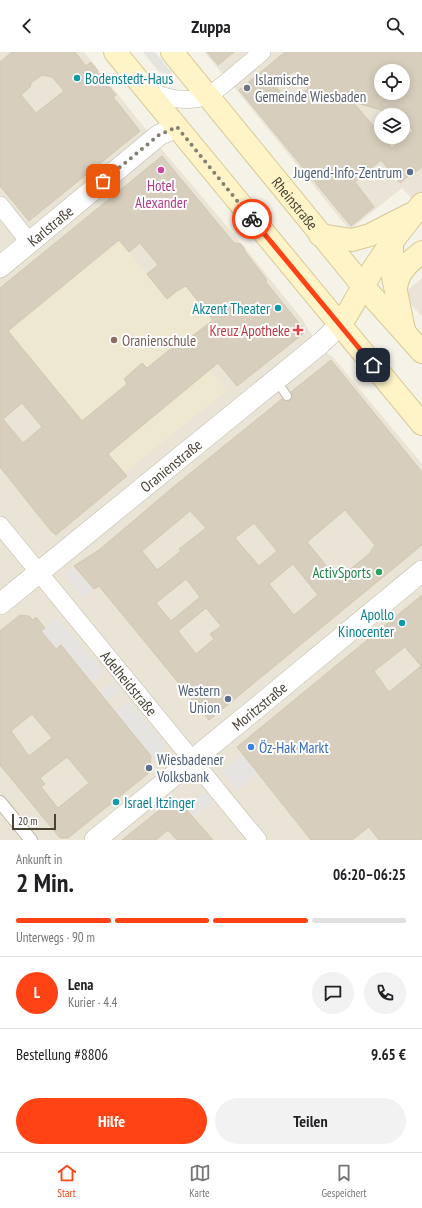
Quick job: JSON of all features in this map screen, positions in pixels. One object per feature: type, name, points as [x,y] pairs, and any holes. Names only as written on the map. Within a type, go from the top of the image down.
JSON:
[{"type":"main road","points":[[115,52],[422,424]]},
{"type":"main road","name":"Rheinstraße","points":[[172,52],[320,235],[422,352]]},
{"type":"main road","points":[[340,325],[363,286],[392,243],[419,208]]},
{"type":"main road","points":[[320,235],[352,240],[370,235],[391,225],[419,208]]},
{"type":"main road","points":[[392,243],[392,272],[404,332]]},
{"type":"main road","points":[[396,289],[400,273],[422,252]]},
{"type":"street","points":[[131,72],[150,90],[166,98],[179,100],[202,98],[208,96],[262,52]]},
{"type":"street","name":"Karlstraße","points":[[0,267],[159,135],[177,127]]},
{"type":"street","points":[[0,205],[30,243]]},
{"type":"street","name":"Oranienstraße","points":[[0,604],[38,572],[281,388],[320,343],[340,325]]},
{"type":"street","name":"Adelheidstraße","points":[[0,525],[258,840]]},
{"type":"street","name":"Moritzstraße","points":[[95,840],[422,570]]},
{"type":"street","points":[[0,802],[31,840]]},
{"type":"path","points":[[97,79],[103,74]]},
{"type":"shaded area","points":[[0,52],[84,52],[164,152],[246,249],[302,319],[309,331],[330,356],[332,356],[422,464],[422,840],[0,840]]},
{"type":"shaded area","points":[[143,52],[155,52],[175,76],[159,72]]},
{"type":"shaded area","points":[[204,52],[422,52],[422,210],[402,188],[351,229],[347,227]]},
{"type":"shaded area","name":"Oranienschule","points":[[95,211],[167,298],[184,284],[213,320],[202,328],[206,365],[227,390],[124,473],[0,321]]},
{"type":"shaded area","points":[[422,278],[422,317],[410,303],[407,293],[409,289]]},
{"type":"shaded area","points":[[74,566],[94,589],[83,598],[64,574]]},
{"type":"shaded area","points":[[57,618],[104,672],[87,687],[61,645],[56,649],[41,631]]},
{"type":"shaded area","points":[[112,681],[120,691],[106,702],[99,693]]},
{"type":"shaded area","points":[[129,701],[166,747],[152,758],[115,712]]},
{"type":"shaded area","points":[[243,754],[258,773],[238,791],[222,772]]},
{"type":"shaded area","points":[[205,792],[214,802],[194,818],[186,808]]},
{"type":"building","points":[[12,52],[75,52],[86,66],[91,62],[98,71],[97,72],[116,95],[113,97],[140,131],[29,221],[0,186],[0,62]],"holes":[[[42,75],[52,77],[64,91],[36,113],[21,95],[30,87],[31,83]]]},
{"type":"building","points":[[207,52],[234,52],[218,65]]},
{"type":"building","points":[[285,52],[422,52],[422,167],[414,173],[413,172],[400,183],[381,160],[355,182],[374,207],[351,226],[239,90]],"holes":[[[294,71],[308,89],[290,103],[275,86]]]},
{"type":"building","points":[[162,156],[234,243],[241,244],[267,280],[265,281],[303,328],[303,334],[237,386],[218,363],[108,454],[127,476],[56,535],[51,531],[0,467],[0,288]],"holes":[[[119,240],[129,252],[140,243],[158,265],[147,274],[167,299],[186,286],[213,320],[186,341],[184,338],[147,368],[142,363],[124,379],[127,384],[82,421],[8,331]],[[22,403],[42,427],[23,443],[3,419]]]},
{"type":"building","points":[[331,360],[422,472],[422,545],[209,720],[99,586],[94,589],[74,566],[99,550],[172,488],[282,399],[287,401],[290,400],[292,396],[291,392]],"holes":[[[345,510],[375,545],[369,554],[339,578],[330,570],[307,542]],[[190,511],[206,528],[179,549],[181,551],[157,570],[142,551]],[[254,523],[277,551],[259,566],[235,538]],[[293,564],[318,595],[294,615],[269,584]],[[186,579],[200,597],[171,621],[156,603]],[[206,608],[221,626],[210,634],[214,639],[196,654],[178,631]]]},
{"type":"building","points":[[422,595],[422,840],[379,840],[369,827],[352,840],[311,840],[237,747]],"holes":[[[405,647],[421,666],[389,692],[374,671]]]},
{"type":"building","points":[[20,615],[29,616],[33,620],[36,617],[45,628],[41,631],[56,649],[61,645],[151,756],[150,772],[68,838],[60,838],[0,765],[0,631]],"holes":[[[32,714],[52,738],[29,756],[11,731]],[[67,757],[89,783],[58,808],[41,787],[45,784],[40,778]]]},
{"type":"building","points":[[172,800],[179,801],[213,840],[177,840],[168,830],[156,840],[122,840]]},
{"type":"way so far","points":[[103,181],[159,135],[177,127],[252,219]]},
{"type":"place","name":"Bodenstedt-Haus","points":[[77,78]]},
{"type":"place","name":"Islamische Gemeinde Wiesbaden","points":[[247,88]]},
{"type":"place","name":"Hotel Alexander","points":[[161,170]]},
{"type":"place","name":"Jugend-Info-Zentrum","points":[[410,172]]},
{"type":"place","name":"Akzent Theater","points":[[278,308]]},
{"type":"place","name":"Kreuz Apotheke","points":[[298,330]]},
{"type":"place","name":"Oranienschule","points":[[114,340]]},
{"type":"place","name":"ActivSports","points":[[379,572]]},
{"type":"place","name":"Apollo Kinocenter","points":[[402,623]]},
{"type":"place","name":"Western Union","points":[[228,699]]},
{"type":"place","name":"Öz-Hak Markt","points":[[251,747]]},
{"type":"place","name":"Wiesbadener Volksbank","points":[[149,768]]},
{"type":"place","name":"Israel Itzinger","points":[[116,802]]},
{"type":"route","points":[[252,219],[373,365]]}]
